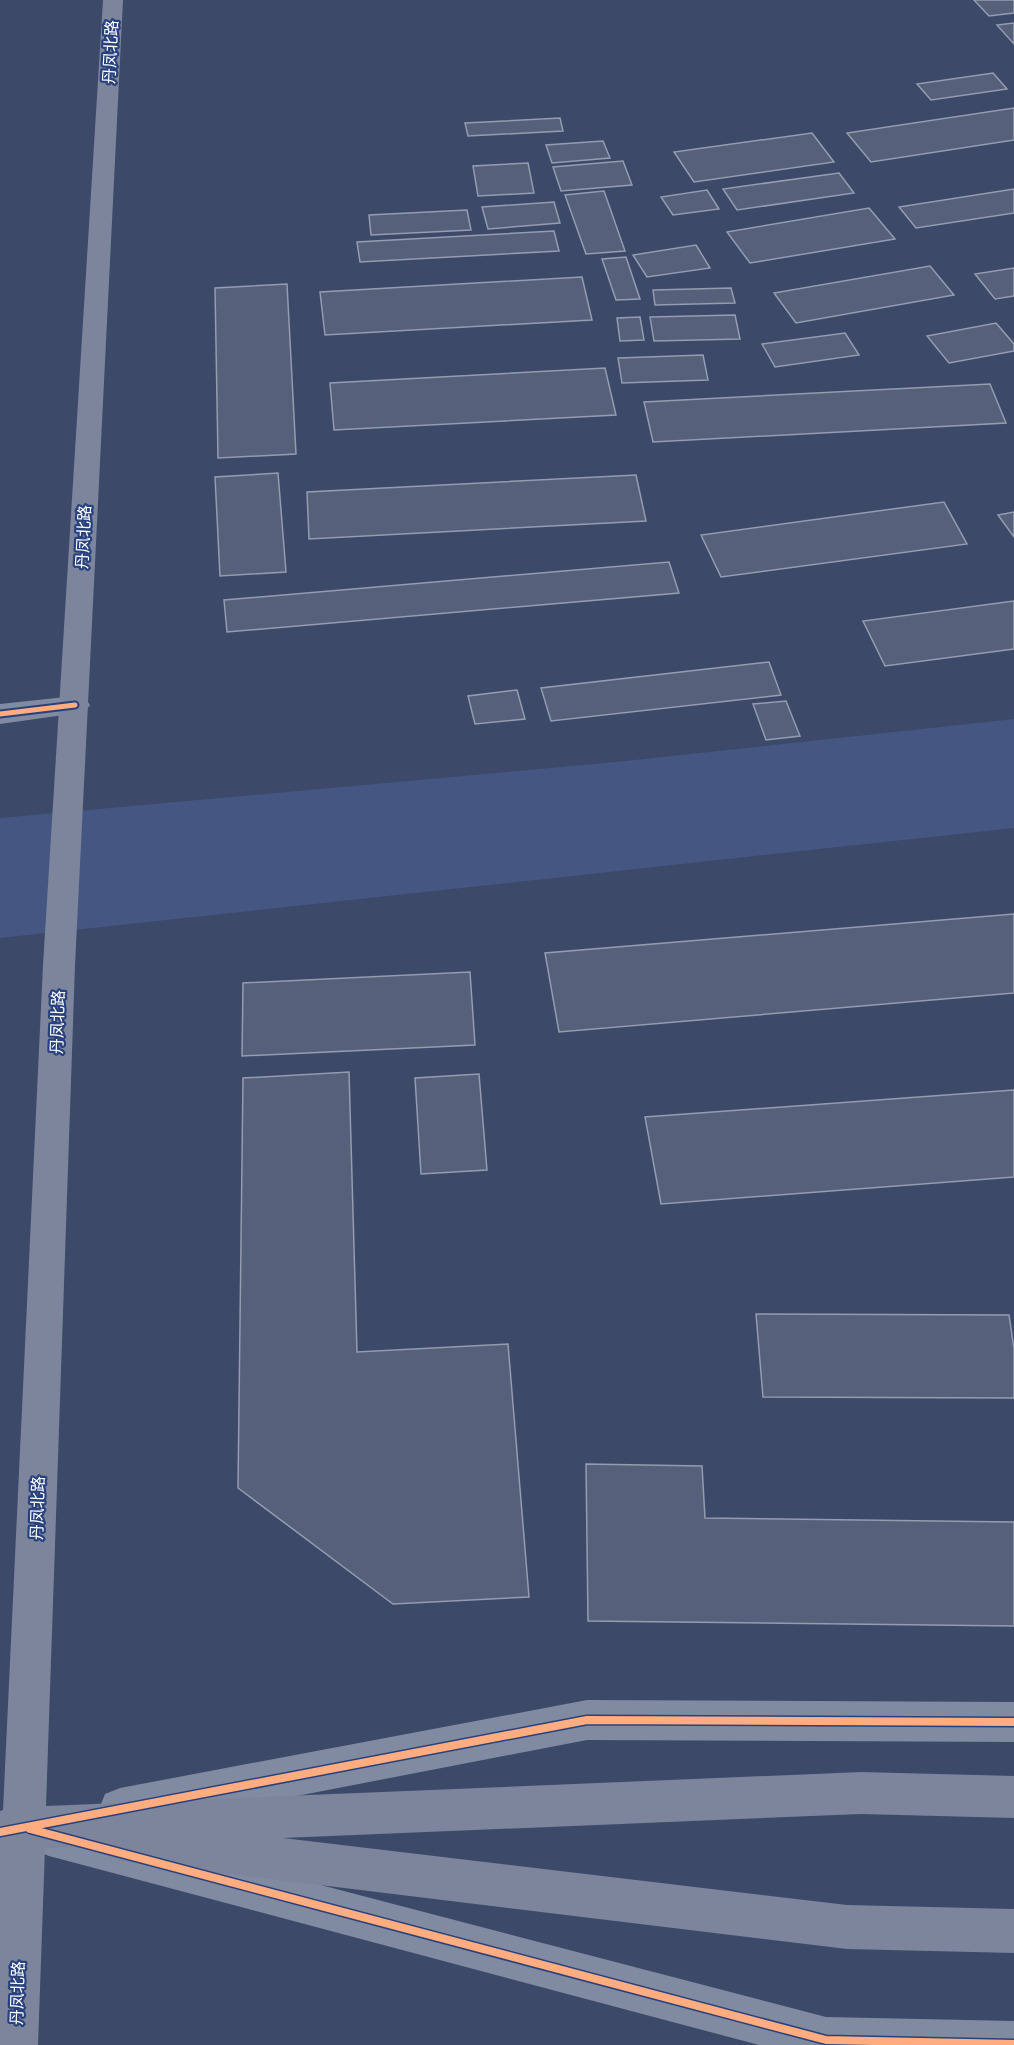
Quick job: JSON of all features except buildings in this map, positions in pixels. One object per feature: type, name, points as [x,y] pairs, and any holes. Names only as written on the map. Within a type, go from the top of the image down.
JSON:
[{"type":"main road","name":"丹凤北路","points":[[15,2045],[12,1830],[113,0]]},
{"type":"main road","points":[[12,1830],[861,1793],[1014,1797]]},
{"type":"main road","points":[[12,1830],[847,1927],[1014,1930]]},
{"type":"street","points":[[0,714],[75,705]]},
{"type":"street","points":[[12,1830],[587,1720],[1014,1722]]},
{"type":"street","points":[[12,1830],[826,2040],[1014,2044]]},
{"type":"water","points":[[1014,719],[1014,828],[0,938],[0,818],[616,762]]},
{"type":"cycle path","points":[[0,714],[75,705]]},
{"type":"cycle path","points":[[0,1832],[587,1720],[1014,1722]]},
{"type":"cycle path","points":[[30,1829],[826,2040],[1014,2044]]}]
